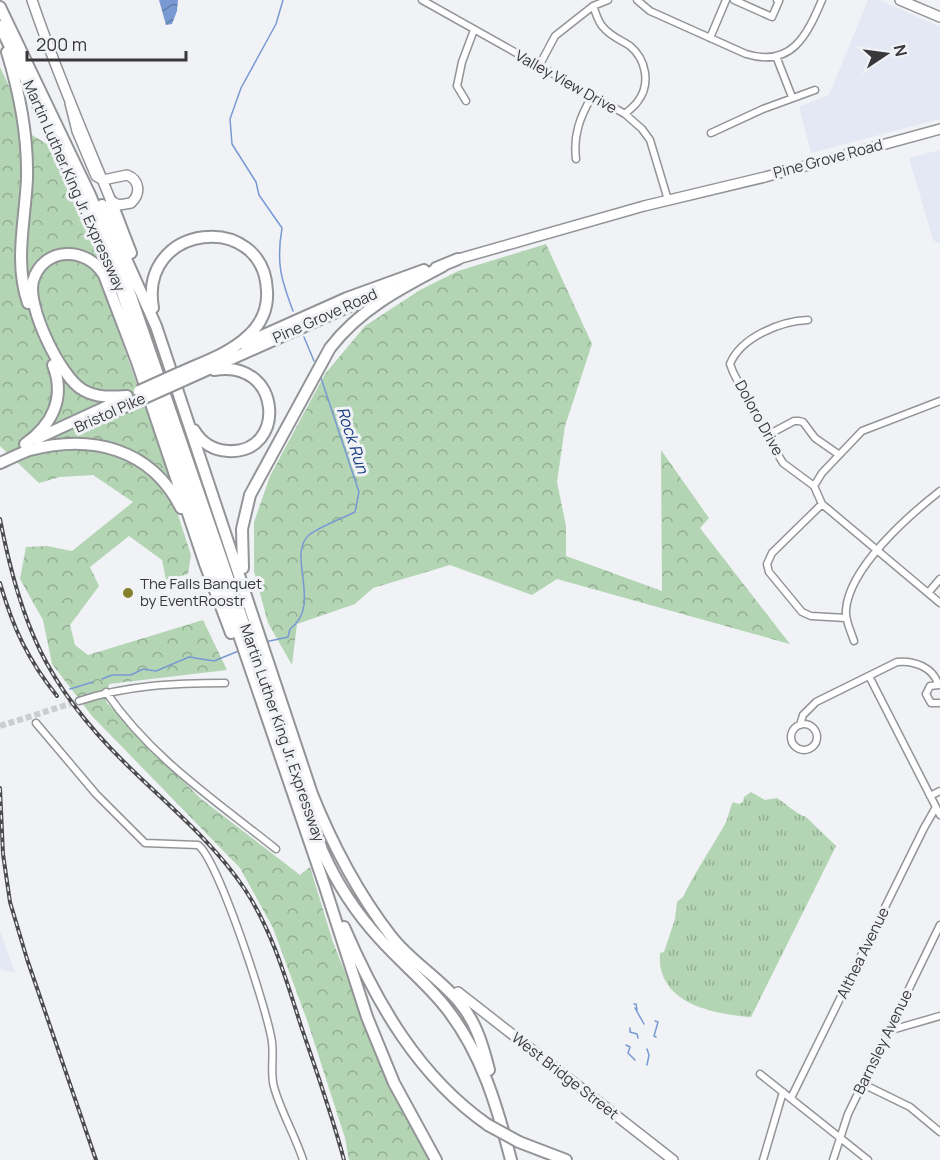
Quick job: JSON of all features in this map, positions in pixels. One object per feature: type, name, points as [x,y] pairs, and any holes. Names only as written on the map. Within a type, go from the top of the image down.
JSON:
[{"type":"highway","name":"Martin Luther King Jr. Expressway","points":[[0,7],[102,222],[124,276],[247,636]]},
{"type":"highway","name":"Martin Luther King Jr. Expressway","points":[[0,26],[83,199],[117,278],[247,636]]},
{"type":"highway","points":[[0,32],[20,98],[26,139],[27,186],[20,260],[23,285],[59,385],[57,404],[52,415],[26,448]]},
{"type":"highway","points":[[58,129],[103,208],[156,326],[251,607]]},
{"type":"highway","points":[[111,201],[143,285],[146,302]]},
{"type":"highway","points":[[156,326],[152,305],[152,285],[163,259],[172,249],[190,239],[208,236],[228,239],[241,244],[256,259],[264,275],[267,293],[264,312],[258,324],[250,334],[230,350]]},
{"type":"highway","points":[[141,395],[102,396],[89,393],[72,382],[60,366],[34,308],[32,296],[32,283],[36,274],[52,257],[67,254],[82,256],[95,263],[104,275],[137,362],[205,564]]},
{"type":"highway","name":"Pine Grove Road","points":[[193,376],[458,259]]},
{"type":"highway","name":"Pine Grove Road","points":[[181,377],[230,350],[362,292],[458,259]]},
{"type":"highway","points":[[443,266],[369,308],[343,332],[325,356],[258,477],[244,512],[241,553],[251,607],[247,636],[340,857],[392,938],[456,999],[468,1014],[483,1047],[500,1117]]},
{"type":"highway","points":[[188,419],[207,445],[231,452],[246,448],[260,438],[268,425],[270,414],[264,390],[258,380],[249,374],[226,369],[193,376]]},
{"type":"highway","name":"Bristol Pike","points":[[26,448],[181,377],[193,376]]},
{"type":"highway","points":[[0,463],[127,396]]},
{"type":"highway","points":[[0,456],[26,448],[52,446],[85,444],[111,448],[136,458],[157,475],[174,495],[205,564],[247,636],[331,925],[367,1017]]},
{"type":"highway","name":"Martin Luther King Jr. Expressway","points":[[254,656],[367,1017],[394,1083],[436,1160]]},
{"type":"highway","name":"Martin Luther King Jr. Expressway","points":[[254,656],[312,825],[334,874],[371,929],[430,989],[455,1020],[482,1067],[500,1117],[511,1160]]},
{"type":"highway","points":[[324,884],[372,986],[407,1044],[440,1086],[488,1125],[519,1142],[566,1160]]},
{"type":"highway","points":[[374,911],[416,956],[458,992]]},
{"type":"main road","points":[[32,0],[70,103],[111,201],[119,205],[130,203],[137,195],[137,184],[134,178],[127,175],[103,180]]},
{"type":"main road","points":[[900,0],[940,17]]},
{"type":"main road","name":"Pine Grove Road","points":[[458,259],[668,200],[940,129]]},
{"type":"main road","name":"Pine Grove Road","points":[[623,214],[686,200],[717,189]]},
{"type":"main road","name":"West Bridge Street","points":[[458,992],[672,1160]]},
{"type":"street","name":"Valley View Drive","points":[[422,0],[625,114],[642,129],[650,141],[668,200]]},
{"type":"street","points":[[538,66],[555,36],[593,6],[608,0]]},
{"type":"street","points":[[637,0],[650,11],[753,56],[776,56],[790,50],[805,37],[822,0]]},
{"type":"street","points":[[710,38],[726,0]]},
{"type":"street","points":[[734,0],[772,16],[779,1],[777,0]]},
{"type":"street","points":[[593,6],[601,26],[631,47],[643,61],[646,75],[644,91],[639,100],[625,114]]},
{"type":"street","points":[[466,101],[457,86],[462,62],[474,30]]},
{"type":"street","points":[[776,56],[792,97]]},
{"type":"street","points":[[711,133],[792,97],[815,90]]},
{"type":"street","points":[[576,159],[574,145],[577,126],[592,96]]},
{"type":"street","name":"Doloro Drive","points":[[808,320],[793,321],[765,330],[733,356],[730,364],[766,436],[783,463],[814,486],[822,504],[940,603]]},
{"type":"street","points":[[814,486],[838,454],[862,431],[940,401]]},
{"type":"street","points":[[766,436],[794,421],[799,421],[803,422],[816,438],[838,454]]},
{"type":"street","points":[[854,641],[846,618],[848,600],[858,573],[910,517],[940,491]]},
{"type":"street","points":[[822,504],[772,553],[768,559],[768,569],[802,612],[811,616],[846,618]]},
{"type":"street","points":[[928,593],[940,579]]},
{"type":"street","points":[[800,725],[811,727],[816,733],[816,742],[810,749],[800,750],[792,744],[792,732],[800,725],[803,715],[816,702],[897,662],[906,661],[922,666],[934,677],[939,685],[930,686],[926,694],[931,703],[940,703]]},
{"type":"street","points":[[869,676],[940,815]]},
{"type":"street","points":[[79,701],[106,692],[159,684],[225,683]]},
{"type":"street","points":[[106,692],[140,734],[168,763],[201,792],[276,849]]},
{"type":"street","points":[[36,723],[96,794],[145,843],[198,845],[203,848],[218,876],[246,949],[272,1041],[273,1085],[303,1160]]},
{"type":"street","points":[[930,796],[940,791]]},
{"type":"street","name":"Althea Avenue","points":[[791,1098],[936,807]]},
{"type":"street","name":"Barnsley Avenue","points":[[833,1160],[840,1137],[863,1084],[940,926]]},
{"type":"street","points":[[888,1031],[940,1016]]},
{"type":"street","points":[[760,1074],[868,1160]]},
{"type":"street","points":[[863,1084],[910,1107],[940,1132]]},
{"type":"street","points":[[764,1160],[783,1092]]},
{"type":"shaded area","points":[[868,0],[880,0],[940,27],[940,119],[811,153],[799,107],[829,95]]},
{"type":"shaded area","points":[[940,150],[940,244],[933,240],[909,158]]},
{"type":"shaded area","points":[[0,931],[15,973],[0,969]]},
{"type":"green space","points":[[0,67],[32,135],[47,144],[102,261],[99,278],[168,471],[179,518],[191,555],[188,574],[166,580],[162,560],[129,536],[90,567],[99,586],[70,625],[75,645],[88,655],[203,620],[227,670],[109,684],[106,702],[200,798],[300,875],[310,867],[333,942],[391,1089],[431,1160],[349,1160],[345,1138],[308,1023],[273,928],[240,868],[92,716],[52,664],[43,620],[20,579],[26,547],[47,546],[72,551],[133,502],[93,475],[60,477],[39,483],[0,446]]},
{"type":"green space","points":[[546,244],[592,344],[565,426],[557,482],[566,526],[566,556],[662,591],[661,450],[709,518],[700,528],[790,644],[557,579],[532,595],[450,565],[373,588],[355,604],[297,624],[292,665],[268,623],[254,571],[254,522],[270,476],[325,374],[365,326],[420,290],[458,271]]},
{"type":"green space","points":[[751,792],[765,800],[777,798],[806,817],[836,846],[751,1017],[704,1009],[677,994],[667,984],[661,970],[660,953],[664,952],[675,919],[677,902],[683,897],[725,824],[733,802],[739,804],[743,802],[744,797]]},
{"type":"water","points":[[159,0],[178,0],[172,24],[166,25]]},
{"type":"waterway","name":"Rock Run","points":[[283,0],[276,24],[241,88],[230,119],[232,144],[256,182],[259,195],[282,228],[281,271],[293,311]]},
{"type":"waterway","name":"Rock Run","points":[[304,337],[314,361]]},
{"type":"waterway","name":"Rock Run","points":[[265,642],[288,637],[290,629],[299,619],[304,607],[301,555],[303,544],[309,535],[355,512],[359,492],[321,378]]},
{"type":"waterway","name":"Rock Run","points":[[102,679],[112,675],[131,675],[143,669],[156,671],[189,657],[214,661],[241,650]]},
{"type":"waterway","name":"Rock Run","points":[[70,689],[93,682]]},
{"type":"waterway","points":[[634,1004],[637,1010]]},
{"type":"waterway","points":[[635,1008],[644,1024]]},
{"type":"waterway","points":[[655,1021],[658,1022],[654,1036],[656,1037]]},
{"type":"waterway","points":[[630,1028],[630,1032],[637,1034],[638,1038]]},
{"type":"waterway","points":[[626,1045],[630,1047],[628,1053],[635,1060]]},
{"type":"waterway","points":[[647,1049],[649,1055],[647,1065]]},
{"type":"tunnel","points":[[0,726],[79,701]]},
{"type":"railway","points":[[0,519],[27,621],[40,650],[74,706],[123,761],[217,853],[254,904],[284,973],[344,1160]]},
{"type":"railway","points":[[0,583],[22,643],[57,696]]},
{"type":"railway","points":[[0,788],[3,854],[10,902],[27,959],[96,1160]]},
{"type":"place","name":"The Falls Banquet by EventRoostr","points":[[128,593]]}]
